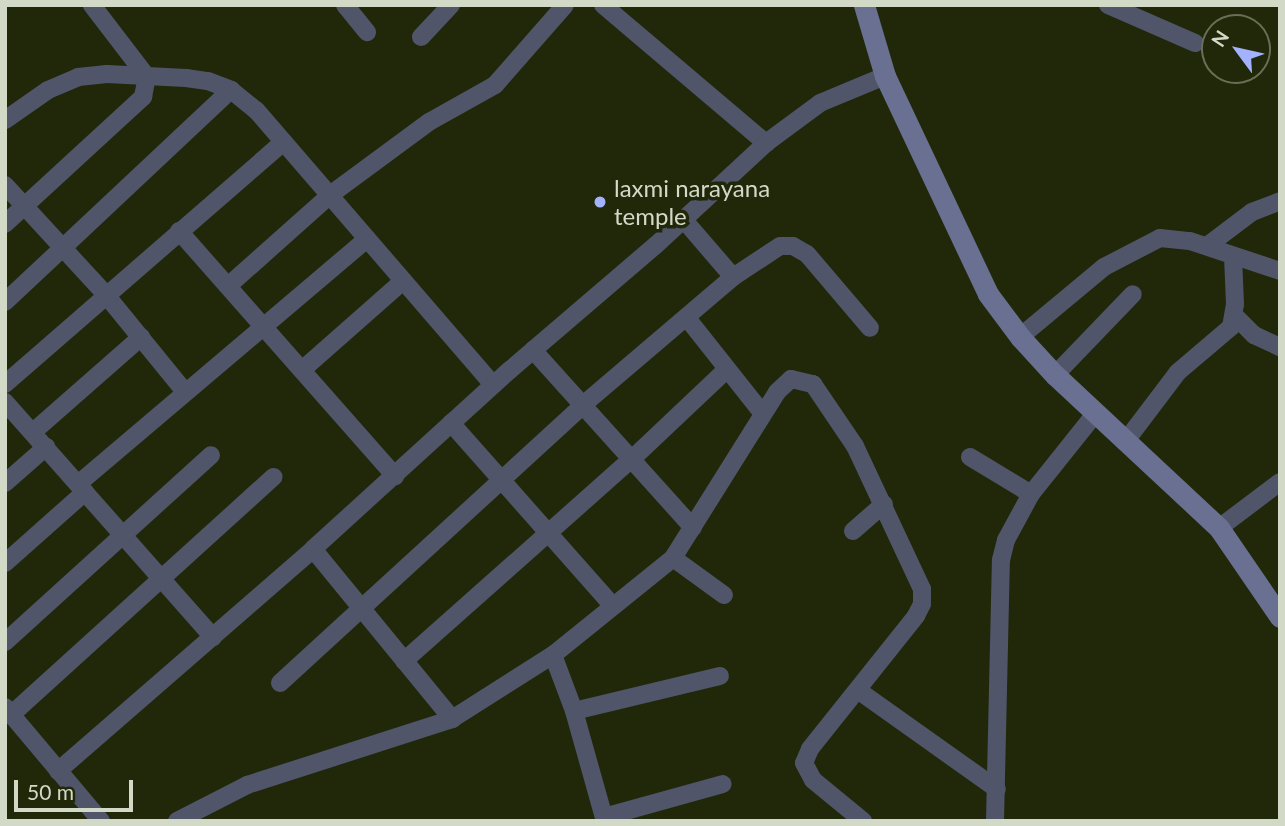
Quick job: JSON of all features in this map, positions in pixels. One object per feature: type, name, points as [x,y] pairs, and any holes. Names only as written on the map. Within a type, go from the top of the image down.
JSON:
[{"type":"street","points":[[5,223],[143,97],[146,77],[92,5]]},
{"type":"street","points":[[345,5],[367,33]]},
{"type":"street","points":[[421,37],[451,5]]},
{"type":"street","points":[[228,286],[331,195],[429,121],[495,85],[565,5]]},
{"type":"street","points":[[603,5],[766,143]]},
{"type":"street","points":[[864,5],[884,71],[988,294],[1020,337],[1094,415],[1219,528],[1280,617]]},
{"type":"street","points":[[1108,5],[1195,43]]},
{"type":"street","points":[[58,771],[313,549],[493,385],[684,220],[766,143],[821,103],[884,71]]},
{"type":"street","points":[[5,120],[48,90],[78,77],[107,74],[208,81],[231,90],[256,110],[493,385]]},
{"type":"street","points":[[5,302],[231,90]]},
{"type":"street","points":[[5,384],[283,142]]},
{"type":"street","points":[[5,184],[106,295],[186,392]]},
{"type":"street","points":[[1207,246],[1252,212],[1280,201]]},
{"type":"street","points":[[684,220],[733,277]]},
{"type":"street","points":[[179,231],[394,476]]},
{"type":"street","points":[[1020,337],[1075,289],[1138,247],[1160,238],[1173,237],[1207,246],[1280,271]]},
{"type":"street","points":[[5,563],[186,392],[367,239]]},
{"type":"street","points":[[280,683],[584,404],[733,277],[780,246],[793,246],[807,254],[870,328]]},
{"type":"street","points":[[1125,442],[1171,381],[1231,327],[1235,316],[1233,256]]},
{"type":"street","points":[[302,370],[404,281]]},
{"type":"street","points":[[1055,374],[1132,294]]},
{"type":"street","points":[[1235,316],[1254,335],[1280,346]]},
{"type":"street","points":[[687,318],[763,414]]},
{"type":"street","points":[[33,432],[141,337]]},
{"type":"street","points":[[533,350],[633,458],[693,528]]},
{"type":"street","points":[[404,661],[633,458],[727,369]]},
{"type":"street","points":[[177,821],[207,815],[247,785],[452,719],[553,655],[673,558],[777,392],[791,379],[813,384],[855,446],[922,589],[922,604],[859,691],[810,749],[804,763],[813,780],[863,821]]},
{"type":"street","points":[[5,402],[213,637]]},
{"type":"street","points":[[995,821],[1001,560],[1006,540],[1031,494],[1094,415]]},
{"type":"street","points":[[452,424],[612,605]]},
{"type":"street","points":[[5,482],[46,447]]},
{"type":"street","points":[[5,642],[211,455]]},
{"type":"street","points":[[970,457],[1031,494]]},
{"type":"street","points":[[101,821],[8,711],[163,580],[273,477]]},
{"type":"street","points":[[1219,528],[1280,482]]},
{"type":"street","points":[[853,531],[884,504]]},
{"type":"street","points":[[313,549],[452,719]]},
{"type":"street","points":[[673,558],[724,594]]},
{"type":"street","points":[[553,655],[574,711],[605,819],[723,784]]},
{"type":"street","points":[[574,711],[720,676]]},
{"type":"street","points":[[859,691],[997,789]]},
{"type":"place","name":"laxmi narayana temple","points":[[600,202]]}]
